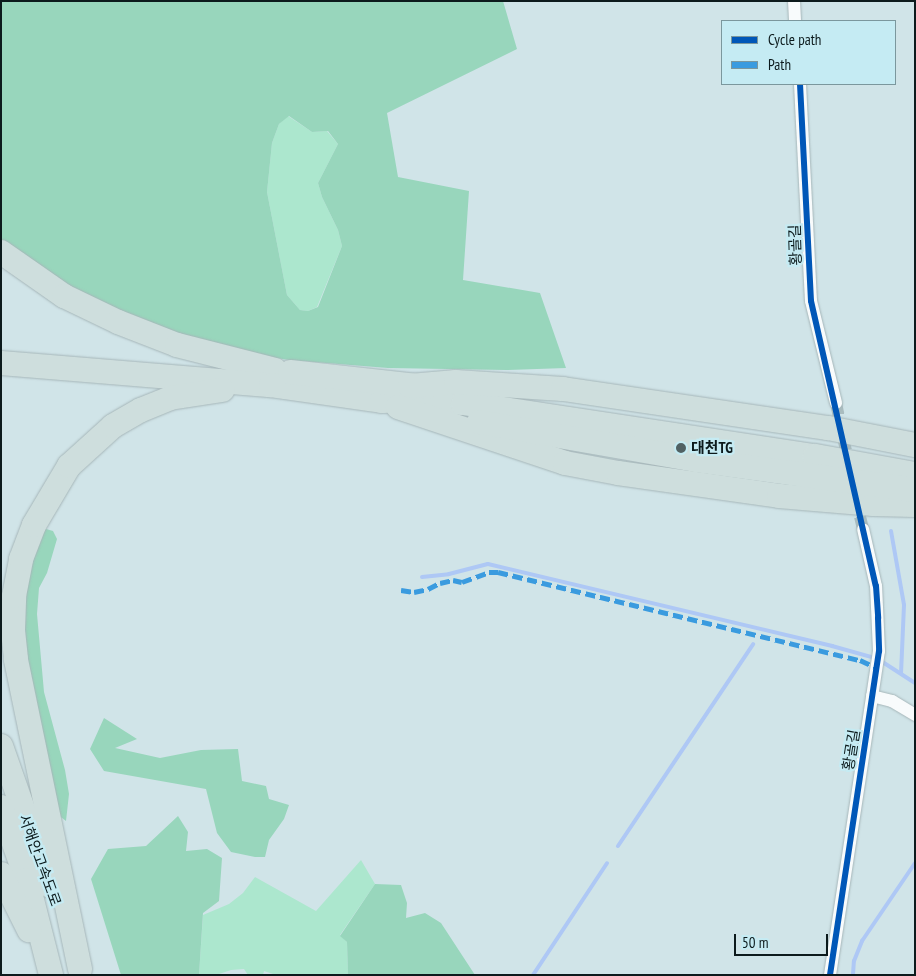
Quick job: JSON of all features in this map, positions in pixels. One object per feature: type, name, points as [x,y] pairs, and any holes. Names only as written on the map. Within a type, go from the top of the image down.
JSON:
[{"type":"highway","points":[[1,252],[64,296],[118,322],[177,345],[273,378]]},
{"type":"highway","points":[[1,347],[273,378],[531,432],[594,443],[915,490]]},
{"type":"highway","points":[[1,363],[410,386],[593,410],[915,460]]},
{"type":"highway","points":[[81,972],[16,659],[13,630],[14,596],[21,559],[34,525],[69,466],[113,426],[141,410],[170,398],[273,378]]},
{"type":"highway","points":[[410,386],[456,382],[564,389],[828,428],[915,445]]},
{"type":"highway","points":[[382,401],[417,400],[463,403],[815,456],[915,474]]},
{"type":"highway","points":[[382,401],[565,463],[618,473],[779,496],[857,503],[915,505]]},
{"type":"highway","name":"서해안고속도로","points":[[1,746],[81,972]]},
{"type":"highway","name":"서해안고속도로","points":[[1,807],[27,880],[51,975]]},
{"type":"highway","points":[[1,874],[51,975]]},
{"type":"street","points":[[794,1],[795,20]]},
{"type":"street","name":"황골길","points":[[800,85],[811,301],[836,403]]},
{"type":"street","name":"황골길","points":[[830,975],[879,651],[876,586],[863,529]]},
{"type":"street","points":[[872,696],[892,702],[915,715]]},
{"type":"green space","points":[[503,1],[517,49],[387,113],[398,177],[469,191],[463,280],[540,293],[566,368],[507,370],[388,368],[289,360],[249,354],[173,334],[86,298],[1,244],[1,2]],"holes":[[[289,116],[312,132],[328,131],[338,144],[318,183],[322,197],[338,230],[342,246],[318,307],[308,311],[300,310],[287,295],[267,192],[272,143],[279,124]]]},
{"type":"green space","points":[[288,116],[312,132],[327,131],[338,144],[318,183],[322,197],[338,230],[342,246],[317,307],[308,311],[300,310],[287,295],[267,192],[272,143],[279,124]]},
{"type":"green space","points":[[46,529],[53,531],[57,539],[47,573],[39,588],[37,614],[44,692],[65,770],[69,794],[66,821],[57,814],[22,646],[23,590],[40,531]]},
{"type":"green space","points":[[104,718],[137,739],[115,748],[160,758],[201,750],[238,749],[242,781],[266,786],[269,799],[289,805],[284,819],[269,840],[265,857],[231,852],[217,833],[206,789],[104,771],[90,749]]},
{"type":"green space","points":[[178,816],[188,832],[186,851],[207,849],[222,858],[219,901],[203,913],[199,975],[121,975],[91,879],[108,849],[146,846]]},
{"type":"green space","points":[[361,860],[375,884],[340,935],[347,942],[348,975],[276,975],[264,971],[263,975],[248,975],[244,969],[231,970],[216,975],[199,975],[203,915],[229,904],[243,893],[255,877],[316,911]]},
{"type":"green space","points":[[375,884],[401,885],[407,903],[406,918],[425,913],[441,923],[475,975],[348,975],[347,942],[340,936]]},
{"type":"waterway","points":[[891,531],[904,605],[901,673]]},
{"type":"waterway","points":[[422,577],[449,574],[488,564],[832,646],[875,658]]},
{"type":"waterway","points":[[618,846],[753,644]]},
{"type":"waterway","points":[[881,661],[915,683]]},
{"type":"waterway","points":[[533,975],[607,863]]},
{"type":"waterway","points":[[853,974],[854,961],[862,941],[915,863]]},
{"type":"tunnel","points":[[836,403],[849,465]]},
{"type":"tunnel","points":[[856,499],[863,529]]},
{"type":"marked path","points":[[401,590],[414,592],[428,589],[440,583],[453,580],[462,582],[489,572],[498,572],[860,660],[877,668]]},
{"type":"cycle path","points":[[800,85],[811,301],[876,586],[878,618],[879,651],[830,975]]},
{"type":"place","name":"대천TG","points":[[681,448]]}]
